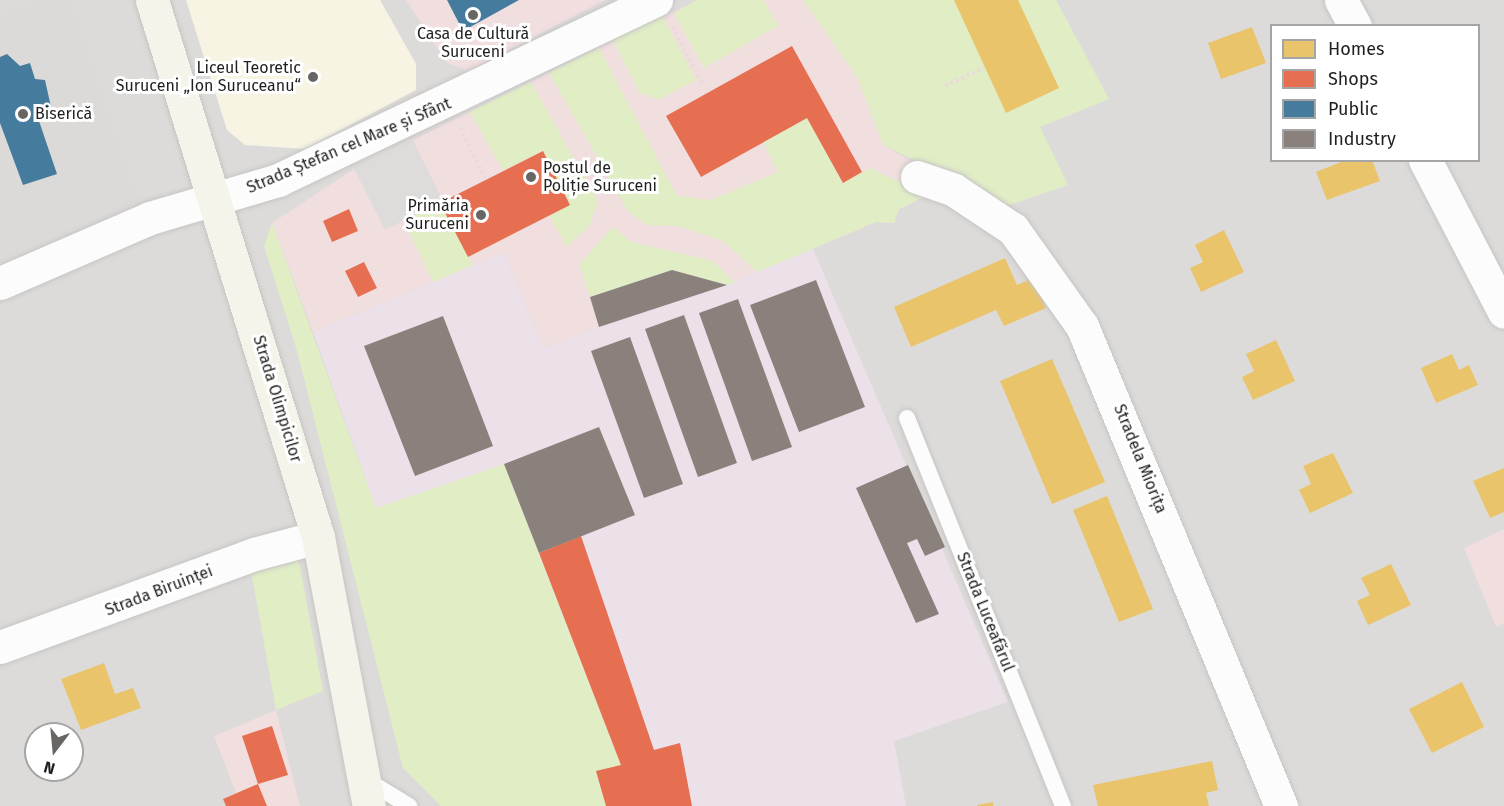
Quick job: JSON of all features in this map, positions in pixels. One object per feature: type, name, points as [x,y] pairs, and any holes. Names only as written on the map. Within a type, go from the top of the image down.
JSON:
[{"type":"main road","name":"Strada Olimpicilor","points":[[152,0],[217,201],[318,537],[367,793]]},
{"type":"street","points":[[1341,0],[1354,24]]},
{"type":"street","name":"Strada Ștefan cel Mare și Sfânt","points":[[0,283],[150,218],[217,201],[278,180],[662,9]]},
{"type":"street","points":[[1426,162],[1504,312]]},
{"type":"street","name":"Stradela Miorița","points":[[917,177],[954,190],[1013,229],[1082,326],[1281,806]]},
{"type":"street","name":"Strada Biruinței","points":[[0,647],[255,554],[318,537]]},
{"type":"lane","name":"Strada Luceafărul","points":[[907,418],[1063,806]]},
{"type":"lane","points":[[367,793],[409,806]]},
{"type":"path","points":[[662,9],[703,85]]},
{"type":"path","points":[[945,86],[985,67]]},
{"type":"path","points":[[448,104],[486,180]]},
{"type":"shaded area","points":[[0,0],[1504,0],[1504,806],[0,806]]},
{"type":"shaded area","name":"Biserică","points":[[41,0],[70,0],[139,205],[0,262],[0,16]]},
{"type":"shaded area","name":"Liceul Teoretic Suruceni „Ion Suruceanu“","points":[[186,0],[380,0],[416,64],[416,90],[305,149],[245,145],[227,130]]},
{"type":"shaded area","points":[[406,0],[605,0],[468,71],[447,63]]},
{"type":"shaded area","points":[[698,0],[803,0],[858,77],[883,145],[923,168],[927,195],[899,209],[894,223],[876,222],[727,285],[590,298],[599,327],[543,348],[504,252],[313,332],[272,223],[354,169]]},
{"type":"shaded area","points":[[412,139],[443,201],[385,230],[354,169]]},
{"type":"shaded area","points":[[813,249],[1008,702],[894,741],[906,806],[606,806],[596,771],[621,765],[504,465],[376,508],[313,332],[504,252],[543,348],[599,327],[590,297],[672,270],[727,285]]},
{"type":"shaded area","points":[[1504,529],[1504,623],[1496,627],[1464,548]]},
{"type":"shaded area","points":[[276,710],[300,806],[226,806],[223,799],[236,793],[214,736]]},
{"type":"green space","points":[[697,0],[764,0],[778,26],[704,68],[674,13]]},
{"type":"green space","points":[[803,0],[1056,0],[1109,99],[1040,127],[1068,185],[1009,205],[883,145],[857,77]]},
{"type":"green space","points":[[662,15],[696,80],[658,100],[639,92],[613,40]]},
{"type":"green space","points":[[599,48],[677,196],[711,200],[778,172],[763,142],[807,118],[843,183],[870,168],[927,195],[899,209],[894,223],[876,222],[757,272],[723,241],[678,226],[646,225],[627,210],[549,73]]},
{"type":"green space","points":[[531,82],[598,201],[589,226],[567,247],[549,216],[570,204],[543,151],[503,170],[470,112]]},
{"type":"green space","points":[[440,203],[473,265],[433,282],[404,221]]},
{"type":"green space","points":[[272,223],[376,508],[504,464],[621,765],[596,772],[606,806],[441,806],[403,768],[297,351],[264,246]]},
{"type":"green space","points":[[613,227],[632,242],[713,261],[735,282],[727,285],[672,270],[590,297],[579,264]]},
{"type":"green space","points":[[298,557],[323,691],[276,710],[250,565]]},
{"type":"building: Homes","points":[[954,0],[1018,0],[1059,88],[1006,113]]},
{"type":"building: Homes","points":[[1252,27],[1266,63],[1221,79],[1208,43]]},
{"type":"building: Homes","points":[[1341,162],[1373,162],[1380,181],[1327,200],[1316,172]]},
{"type":"building: Homes","points":[[1224,230],[1244,272],[1201,292],[1190,268],[1203,262],[1195,245]]},
{"type":"building: Homes","points":[[1005,258],[1017,285],[1033,278],[1046,308],[1004,326],[996,310],[911,347],[894,307]]},
{"type":"building: Homes","points":[[1276,340],[1295,381],[1253,400],[1242,377],[1254,371],[1246,354]]},
{"type":"building: Homes","points":[[1452,354],[1459,370],[1469,365],[1478,385],[1436,403],[1421,368]]},
{"type":"building: Homes","points":[[1052,359],[1105,482],[1052,504],[1000,381]]},
{"type":"building: Homes","points":[[1333,453],[1353,493],[1310,513],[1299,490],[1311,484],[1303,466]]},
{"type":"building: Homes","points":[[1504,468],[1504,512],[1490,518],[1473,481]]},
{"type":"building: Homes","points":[[1107,496],[1153,609],[1119,622],[1073,510]]},
{"type":"building: Homes","points":[[1391,564],[1411,605],[1368,625],[1357,601],[1370,595],[1361,578]]},
{"type":"building: Homes","points":[[104,663],[115,694],[133,688],[141,708],[84,729],[84,722],[78,722],[61,679]]},
{"type":"building: Homes","points":[[1462,682],[1484,727],[1432,753],[1409,709]]},
{"type":"building: Homes","points":[[1212,761],[1218,790],[1206,793],[1209,806],[1098,806],[1093,785]]},
{"type":"building: Homes","points":[[993,802],[993,806],[977,806],[977,805]]},
{"type":"building: Shops","points":[[792,46],[862,172],[843,183],[807,118],[701,177],[666,116]]},
{"type":"building: Shops","points":[[543,151],[570,205],[468,257],[440,203]]},
{"type":"building: Shops","points":[[349,209],[358,231],[332,242],[323,221]]},
{"type":"building: Shops","points":[[364,262],[377,288],[358,297],[345,271]]},
{"type":"building: Shops","points":[[581,536],[654,750],[680,743],[692,806],[606,806],[596,771],[621,765],[539,553]]},
{"type":"building: Shops","points":[[272,726],[288,775],[258,784],[242,736]]},
{"type":"building: Shops","points":[[258,784],[267,806],[226,806],[223,799]]},
{"type":"building: Public","name":"Casa de Cultură Suruceni","points":[[447,0],[519,0],[463,31]]},
{"type":"building: Public","name":"Biserică","points":[[7,54],[20,66],[30,63],[35,79],[45,80],[51,107],[39,121],[57,174],[23,185],[0,123],[0,57]]},
{"type":"building: Industry","points":[[672,270],[727,285],[599,327],[590,297]]},
{"type":"building: Industry","points":[[816,280],[865,407],[799,432],[750,305]]},
{"type":"building: Industry","points":[[738,299],[792,447],[752,461],[699,313]]},
{"type":"building: Industry","points":[[684,315],[737,463],[698,477],[645,329]]},
{"type":"building: Industry","points":[[443,316],[493,446],[415,476],[364,346]]},
{"type":"building: Industry","points":[[630,337],[683,484],[644,498],[591,351]]},
{"type":"building: Industry","points":[[599,427],[635,515],[539,553],[504,464]]},
{"type":"building: Industry","points":[[908,465],[945,547],[925,556],[917,539],[907,543],[939,614],[916,623],[856,488]]},
{"type":"place","name":"Casa de Cultură Suruceni","points":[[473,15]]},
{"type":"place","name":"Liceul Teoretic Suruceni „Ion Suruceanu“","points":[[313,77]]},
{"type":"place","name":"Biserică","points":[[23,114]]},
{"type":"place","name":"Postul de Poliție Suruceni","points":[[531,177]]},
{"type":"place","name":"Primăria Suruceni","points":[[481,215]]}]
